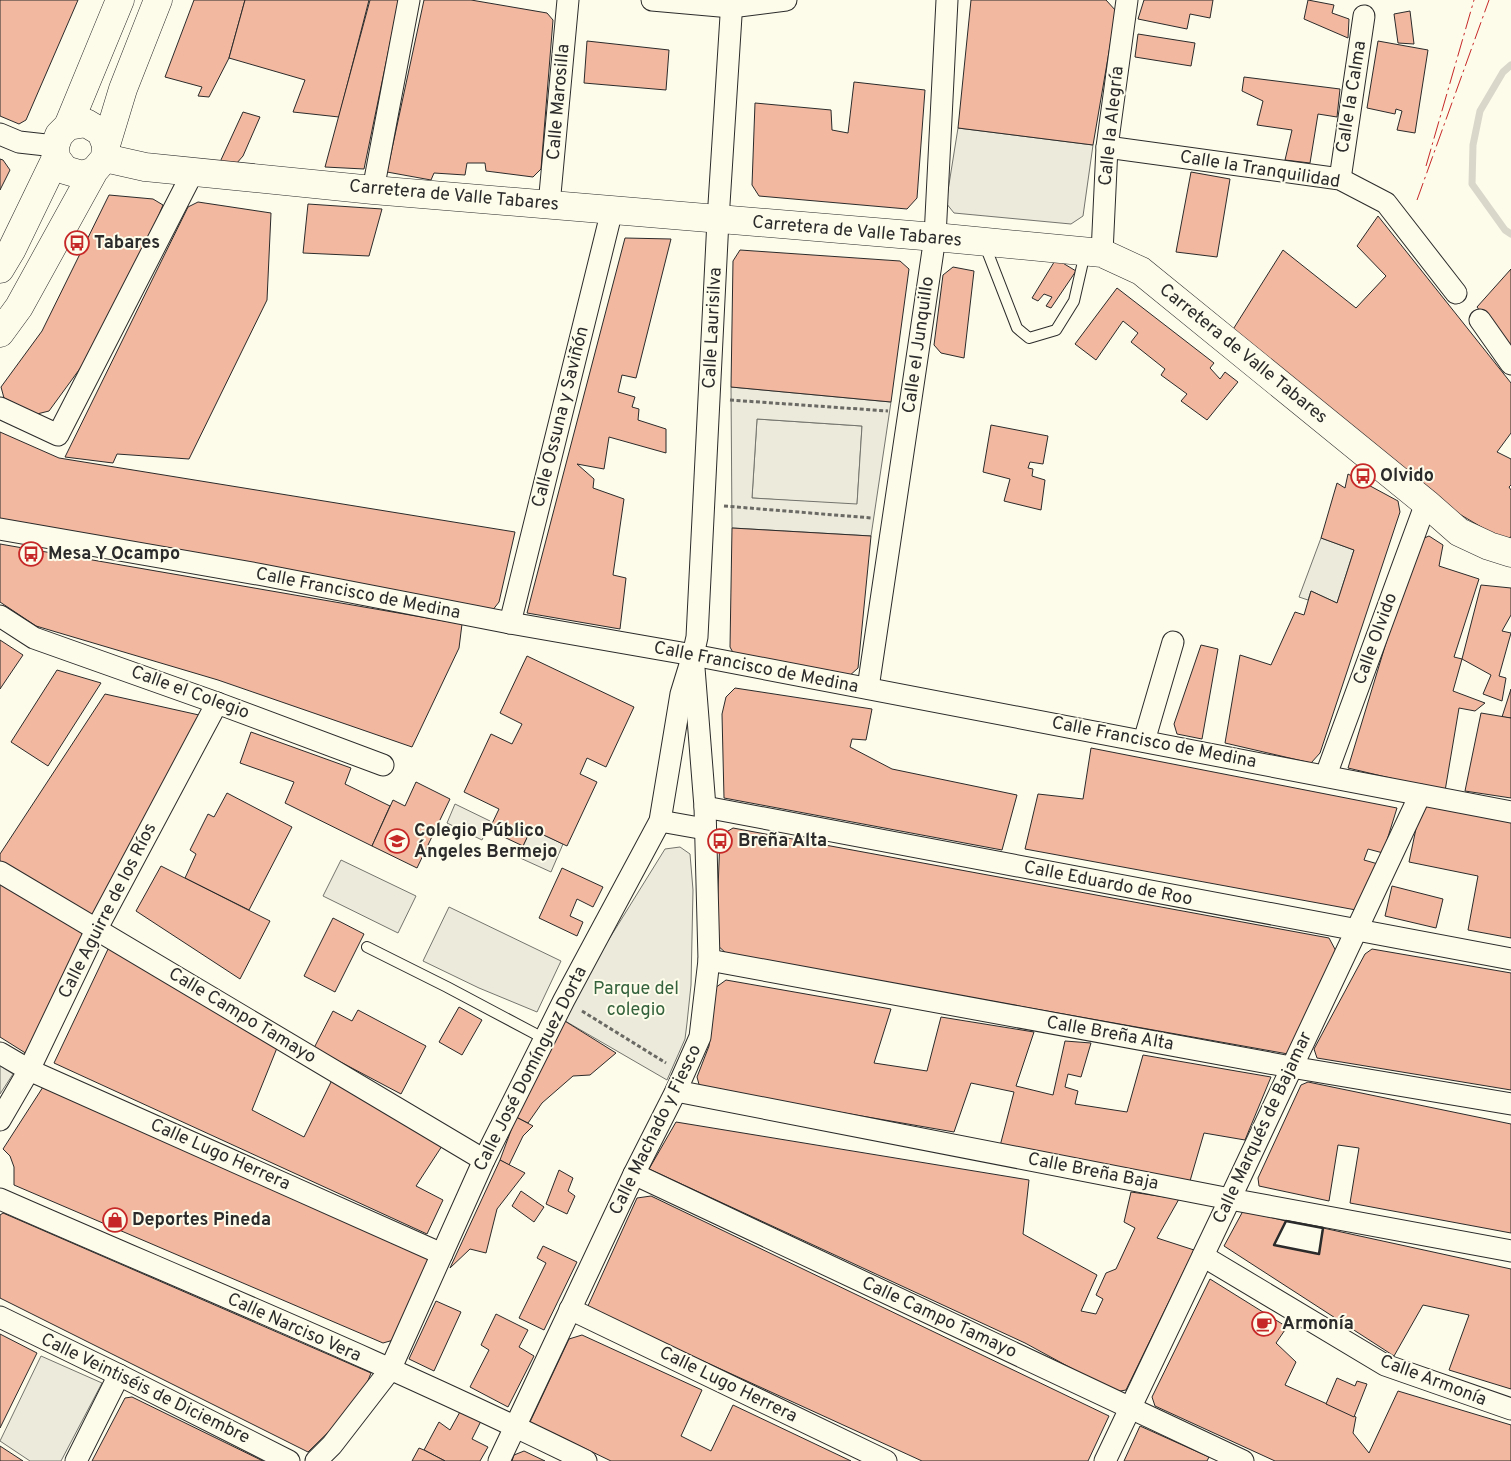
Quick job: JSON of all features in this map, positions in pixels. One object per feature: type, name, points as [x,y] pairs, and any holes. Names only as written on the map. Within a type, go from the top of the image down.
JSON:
[{"type":"main road","points":[[0,269],[12,249],[90,76],[120,0]]},
{"type":"main road","points":[[0,333],[19,306],[102,158],[123,89],[158,0]]},
{"type":"main road","points":[[60,143],[86,123],[101,132],[102,158]]},
{"type":"main road","points":[[60,143],[65,170],[82,175],[102,158]]},
{"type":"main road","name":"Carretera de Valle Tabares","points":[[102,158],[193,172],[372,190],[1094,252],[1141,271],[1426,503],[1458,532],[1489,546],[1511,553]]},
{"type":"street","points":[[372,190],[409,0]]},
{"type":"street","name":"Calle Marosilla","points":[[549,205],[568,0]]},
{"type":"street","points":[[652,0],[732,4],[786,0]]},
{"type":"street","name":"Calle el Junquillo","points":[[868,688],[935,238],[946,0]]},
{"type":"street","name":"Calle la Alegría","points":[[1094,252],[1127,0]]},
{"type":"street","name":"Calle Laurisilva","points":[[694,655],[697,637],[718,220],[732,4]]},
{"type":"street","name":"Calle la Calma","points":[[1340,179],[1364,16]]},
{"type":"street","points":[[0,134],[19,142],[60,143]]},
{"type":"street","name":"Calle la Tranquilidad","points":[[1107,148],[1340,179],[1386,204],[1456,292]]},
{"type":"street","points":[[0,408],[58,434],[193,172]]},
{"type":"street","name":"Calle Ossuna y Saviñón","points":[[510,623],[612,210]]},
{"type":"street","points":[[1480,320],[1511,364]]},
{"type":"street","name":"Calle Olvido","points":[[1326,775],[1426,503]]},
{"type":"street","name":"Calle Francisco de Medina","points":[[0,529],[263,575],[510,623],[694,655],[1511,812]]},
{"type":"street","name":"Calle el Colegio","points":[[0,616],[34,638],[383,765]]},
{"type":"street","points":[[1144,741],[1173,642]]},
{"type":"street","name":"Calle Machado y Fiesco","points":[[499,1461],[700,1037],[709,960],[704,808],[694,655]]},
{"type":"street","name":"Calle José Domínguez Dorta","points":[[316,1461],[332,1445],[390,1370],[484,1160],[564,1000],[660,821],[681,694],[694,655]]},
{"type":"street","name":"Calle Aguirre de los Ríos","points":[[0,1120],[29,1070],[96,930],[217,703]]},
{"type":"street","name":"Calle Marqués de Bajamar","points":[[1104,1461],[1203,1256],[1420,795]]},
{"type":"street","name":"Calle Eduardo de Roo","points":[[704,808],[1511,959]]},
{"type":"street","points":[[660,821],[705,829]]},
{"type":"street","name":"Calle Campo Tamayo","points":[[0,872],[484,1160]]},
{"type":"street","name":"Calle Breña Alta","points":[[709,960],[1291,1067],[1511,1104]]},
{"type":"street","name":"Calle Lugo Herrera","points":[[0,1052],[29,1070],[442,1254]]},
{"type":"street","name":"Calle Breña Baja","points":[[680,1082],[1230,1199],[1511,1251]]},
{"type":"street","name":"Calle Campo Tamayo","points":[[634,1174],[1243,1461]]},
{"type":"street","name":"Calle Narciso Vera","points":[[0,1199],[516,1426],[586,1461]]},
{"type":"street","name":"Calle Armonía","points":[[1203,1256],[1385,1365],[1511,1409]]},
{"type":"street","name":"Calle Lugo Herrera","points":[[570,1310],[886,1461]]},
{"type":"street","name":"Calle Veintiséis de Diciembre","points":[[0,1317],[289,1461]]},
{"type":"street","points":[[76,1461],[119,1375]]},
{"type":"lane","points":[[984,242],[1017,328],[1029,338],[1056,330],[1074,301],[1094,252]]},
{"type":"lane","points":[[367,947],[455,991],[544,1039]]},
{"type":"path","points":[[709,398],[909,413]]},
{"type":"path","points":[[704,505],[893,519]]},
{"type":"path","points":[[564,1000],[680,1082]]},
{"type":"green space","points":[[757,419],[862,426],[857,505],[752,498]]},
{"type":"green space","points":[[1321,538],[1354,550],[1337,603],[1311,591],[1308,600],[1299,597]]},
{"type":"green space","points":[[455,804],[490,821],[482,840],[447,823]]},
{"type":"green space","points":[[531,829],[563,844],[551,872],[518,857]]},
{"type":"green space","name":"Parque del colegio","points":[[680,847],[690,854],[693,890],[691,985],[685,1039],[667,1080],[560,1018],[665,849]]},
{"type":"green space","points":[[341,860],[416,896],[398,933],[323,896]]},
{"type":"green space","points":[[449,907],[561,961],[537,1012],[479,988],[423,961]]},
{"type":"green space","points":[[0,1066],[13,1074],[0,1094]]},
{"type":"green space","points":[[41,1356],[102,1383],[61,1461],[30,1461],[0,1441]]},
{"type":"shaded area","points":[[958,128],[1093,145],[1083,216],[1071,224],[954,213],[946,203]]},
{"type":"shaded area","points":[[731,387],[891,402],[871,536],[732,528]],"holes":[[[757,419],[862,426],[857,504],[752,498]]]},
{"type":"building","points":[[0,0],[78,0],[26,120],[19,124],[0,116]]},
{"type":"building","points":[[194,0],[245,0],[229,58],[209,97],[198,96],[202,87],[165,77]]},
{"type":"building","points":[[245,0],[369,0],[339,117],[293,112],[305,80],[229,58]]},
{"type":"building","points":[[370,0],[399,0],[364,169],[325,167]]},
{"type":"building","points":[[424,0],[471,0],[547,13],[553,20],[541,169],[533,177],[486,171],[485,163],[467,163],[465,175],[434,173],[431,180],[387,172]]},
{"type":"building","points":[[971,0],[1106,0],[1116,11],[1093,145],[958,128]]},
{"type":"building","points":[[1144,0],[1213,0],[1210,18],[1190,14],[1187,29],[1138,19]]},
{"type":"building","points":[[1308,0],[1334,5],[1332,13],[1349,19],[1348,38],[1304,19]]},
{"type":"building","points":[[1410,11],[1414,44],[1398,43],[1394,14]]},
{"type":"building","points":[[1138,34],[1195,43],[1191,66],[1135,57]]},
{"type":"building","points":[[587,41],[669,50],[666,90],[584,83]]},
{"type":"building","points":[[1378,41],[1428,50],[1415,133],[1397,130],[1402,111],[1396,109],[1395,114],[1367,108]]},
{"type":"building","points":[[1244,77],[1340,89],[1337,117],[1318,114],[1310,163],[1285,160],[1292,130],[1257,125],[1263,101],[1242,91]]},
{"type":"building","points":[[854,82],[925,90],[917,198],[907,209],[759,196],[752,185],[755,103],[831,110],[832,130],[848,133]]},
{"type":"building","points":[[243,112],[260,117],[243,156],[236,164],[220,162]]},
{"type":"building","points":[[0,159],[3,160],[10,170],[0,190]]},
{"type":"building","points":[[1191,172],[1230,179],[1217,257],[1176,252]]},
{"type":"building","points":[[109,195],[153,199],[163,205],[148,241],[95,348],[49,411],[37,414],[4,398],[1,387],[42,331]]},
{"type":"building","points":[[198,202],[271,213],[267,300],[189,459],[117,454],[113,463],[65,457],[188,207]]},
{"type":"building","points":[[308,204],[382,209],[369,256],[303,253]]},
{"type":"building","points":[[1378,216],[1511,383],[1511,433],[1497,452],[1511,459],[1511,485],[1509,487],[1511,490],[1511,537],[1503,540],[1456,512],[1232,331],[1283,250],[1356,308],[1386,276],[1357,246]]},
{"type":"building","points":[[625,238],[671,239],[636,378],[622,375],[618,392],[635,397],[632,407],[639,409],[638,420],[666,429],[666,453],[609,437],[604,469],[577,464],[594,479],[593,488],[624,499],[613,575],[626,578],[620,629],[527,613]]},
{"type":"building","points":[[740,250],[900,261],[909,269],[891,402],[731,387],[733,261]]},
{"type":"building","points":[[1056,259],[1076,271],[1051,308],[1046,306],[1052,297],[1044,294],[1038,301],[1032,298]]},
{"type":"building","points":[[953,267],[974,271],[964,358],[941,353],[934,345],[943,275]]},
{"type":"building","points":[[1511,269],[1511,353],[1477,307]]},
{"type":"building","points":[[1117,288],[1214,363],[1210,368],[1220,379],[1225,372],[1238,382],[1207,420],[1181,401],[1187,394],[1161,375],[1165,369],[1131,342],[1138,333],[1123,321],[1096,360],[1075,344]]},
{"type":"building","points":[[991,425],[1048,436],[1043,464],[1030,462],[1028,468],[1033,469],[1032,476],[1045,480],[1041,510],[1004,501],[1010,479],[983,472]]},
{"type":"building","points":[[0,432],[59,458],[515,532],[499,602],[492,611],[0,520]]},
{"type":"building","points":[[1348,474],[1398,501],[1400,512],[1320,753],[1311,763],[1225,743],[1240,655],[1271,665],[1295,612],[1304,615],[1311,591],[1337,603],[1354,550],[1321,538],[1337,483],[1345,488]]},
{"type":"building","points":[[732,528],[871,536],[858,668],[847,678],[737,660],[730,647]]},
{"type":"building","points":[[1429,536],[1443,545],[1439,566],[1479,579],[1454,657],[1462,659],[1453,691],[1485,703],[1475,711],[1459,708],[1445,791],[1348,768],[1417,541]]},
{"type":"building","points":[[0,544],[462,624],[459,648],[412,747],[218,680],[36,626],[0,602]]},
{"type":"building","points":[[1481,585],[1511,588],[1511,615],[1502,631],[1511,633],[1499,676],[1506,678],[1502,701],[1483,694],[1491,675],[1462,659]]},
{"type":"building","points":[[0,640],[23,655],[0,689]]},
{"type":"building","points":[[1201,645],[1218,649],[1202,739],[1177,734],[1174,724]]},
{"type":"building","points":[[527,656],[634,707],[606,767],[587,758],[580,774],[597,782],[567,846],[531,829],[523,846],[489,830],[499,809],[464,792],[491,734],[512,744],[522,724],[500,713]]},
{"type":"building","points":[[57,670],[101,683],[48,766],[11,742]]},
{"type":"building","points":[[735,688],[872,709],[866,740],[852,739],[850,747],[892,769],[1017,795],[1002,850],[724,798],[722,714],[726,697]]},
{"type":"building","points":[[1511,689],[1511,718],[1502,717]]},
{"type":"building","points":[[105,694],[199,715],[91,919],[0,863],[0,854]]},
{"type":"building","points":[[1481,713],[1511,718],[1511,798],[1465,791]]},
{"type":"building","points":[[251,732],[351,768],[345,784],[390,806],[372,846],[285,803],[294,782],[240,763]]},
{"type":"building","points":[[1091,748],[1397,808],[1383,853],[1368,849],[1364,860],[1378,864],[1356,910],[1025,849],[1038,794],[1083,799]]},
{"type":"building","points":[[416,782],[450,799],[417,868],[372,846],[393,800],[405,806]]},
{"type":"building","points":[[227,793],[292,827],[249,910],[185,878],[196,854],[190,850],[208,814],[214,817]]},
{"type":"building","points":[[1422,800],[1511,817],[1511,938],[1468,930],[1478,876],[1409,862]]},
{"type":"building","points":[[733,828],[1329,938],[1337,953],[1288,1054],[727,954],[716,944],[720,836]]},
{"type":"building","points":[[161,866],[270,921],[240,979],[136,911]]},
{"type":"building","points":[[562,868],[603,887],[593,907],[577,899],[570,916],[583,922],[577,936],[539,918]]},
{"type":"building","points":[[0,880],[86,930],[27,1054],[0,1037]]},
{"type":"building","points":[[1392,886],[1443,899],[1436,928],[1385,916]]},
{"type":"building","points":[[333,918],[364,934],[335,992],[304,976]]},
{"type":"building","points":[[109,947],[279,1043],[252,1110],[304,1137],[332,1080],[442,1146],[416,1186],[443,1200],[427,1234],[54,1063]]},
{"type":"building","points":[[1372,949],[1511,973],[1511,1090],[1317,1058],[1314,1049],[1365,954]]},
{"type":"building","points":[[726,980],[891,1009],[874,1063],[927,1071],[941,1017],[1034,1032],[1016,1086],[1053,1095],[1065,1041],[1091,1043],[1081,1077],[1068,1074],[1065,1087],[1078,1091],[1075,1104],[1127,1112],[1143,1055],[1271,1077],[1245,1140],[1204,1133],[1190,1181],[1000,1146],[1014,1092],[971,1083],[954,1132],[700,1088],[697,1077],[709,1046],[715,988]]},
{"type":"building","points":[[459,1007],[482,1020],[462,1055],[439,1042]]},
{"type":"building","points":[[358,1010],[426,1046],[401,1094],[314,1048],[333,1011],[352,1021]]},
{"type":"building","points":[[560,1018],[616,1053],[590,1075],[573,1076],[542,1103],[528,1123],[516,1117]]},
{"type":"building","points":[[1308,1082],[1511,1124],[1511,1233],[1350,1203],[1359,1148],[1338,1145],[1329,1201],[1259,1186],[1258,1178],[1301,1085]]},
{"type":"building","points":[[43,1087],[428,1255],[428,1270],[397,1339],[383,1343],[14,1185],[14,1167],[10,1156],[3,1149]]},
{"type":"building","points":[[516,1117],[533,1126],[523,1136],[509,1165],[500,1160]]},
{"type":"building","points":[[676,1122],[1029,1180],[1023,1234],[1097,1275],[1081,1311],[1096,1314],[1103,1299],[1096,1295],[1106,1273],[1116,1269],[1135,1228],[1124,1222],[1131,1192],[1179,1199],[1157,1238],[1194,1250],[1126,1390],[1115,1392],[1025,1343],[649,1169]]},
{"type":"building","points":[[500,1160],[525,1173],[497,1209],[486,1253],[470,1249],[450,1268]]},
{"type":"building","points":[[559,1170],[573,1178],[568,1191],[575,1196],[567,1214],[546,1204]]},
{"type":"building","points":[[521,1191],[544,1207],[534,1222],[512,1206]]},
{"type":"building","points":[[651,1196],[1109,1416],[1088,1461],[922,1461],[587,1308],[637,1198]]},
{"type":"building","points":[[1243,1211],[1286,1221],[1274,1245],[1319,1254],[1323,1228],[1511,1269],[1511,1389],[1449,1370],[1469,1315],[1423,1305],[1394,1356],[1224,1246]]},
{"type":"building","points":[[3,1213],[371,1373],[360,1401],[308,1452],[0,1298],[0,1215]]},
{"type":"building","points":[[543,1246],[577,1262],[544,1330],[519,1318],[546,1263],[537,1258]]},
{"type":"building","points":[[1210,1279],[1287,1327],[1276,1343],[1296,1362],[1285,1385],[1356,1417],[1353,1433],[1369,1453],[1398,1391],[1511,1425],[1511,1461],[1275,1461],[1155,1406],[1152,1397]]},
{"type":"building","points":[[436,1301],[461,1312],[434,1371],[409,1359]]},
{"type":"building","points":[[496,1314],[528,1330],[519,1347],[534,1356],[508,1407],[470,1387],[489,1350],[481,1345]]},
{"type":"building","points":[[0,1334],[37,1353],[0,1428]]},
{"type":"building","points":[[582,1335],[702,1390],[681,1436],[711,1451],[733,1405],[851,1461],[611,1461],[530,1422],[569,1339]]},
{"type":"building","points":[[1337,1378],[1355,1386],[1357,1381],[1367,1384],[1354,1417],[1326,1404]]},
{"type":"building","points":[[132,1397],[263,1461],[92,1461],[125,1398]]},
{"type":"building","points":[[461,1410],[482,1419],[472,1439],[488,1447],[480,1461],[445,1461],[424,1450],[439,1422],[450,1430]]},
{"type":"building","points":[[1140,1426],[1209,1457],[1207,1461],[1124,1461]]},
{"type":"building","points":[[0,1446],[23,1461],[0,1461]]},
{"type":"building","points":[[419,1448],[424,1450],[445,1461],[412,1461]]},
{"type":"building","points":[[524,1451],[545,1461],[512,1461],[514,1455]]},
{"type":"waterway","points":[[1511,65],[1503,72],[1480,111],[1473,145],[1472,184],[1505,230],[1511,234]]},
{"type":"wall","points":[[1286,1221],[1323,1228],[1319,1254],[1274,1245],[1286,1221]]},
{"type":"power","points":[[1426,166],[1474,0]]},
{"type":"power","points":[[1417,200],[1489,0]]},
{"type":"place","name":"Tabares","points":[[77,243]]},
{"type":"place","name":"Olvido","points":[[1363,476]]},
{"type":"place","name":"Mesa Y Ocampo","points":[[31,554]]},
{"type":"place","name":"Colegio Público Ángeles Bermejo","points":[[397,841]]},
{"type":"place","name":"Breña Alta","points":[[720,841]]},
{"type":"place","name":"Deportes Pineda","points":[[115,1220]]},
{"type":"place","name":"Armonía","points":[[1264,1324]]}]
